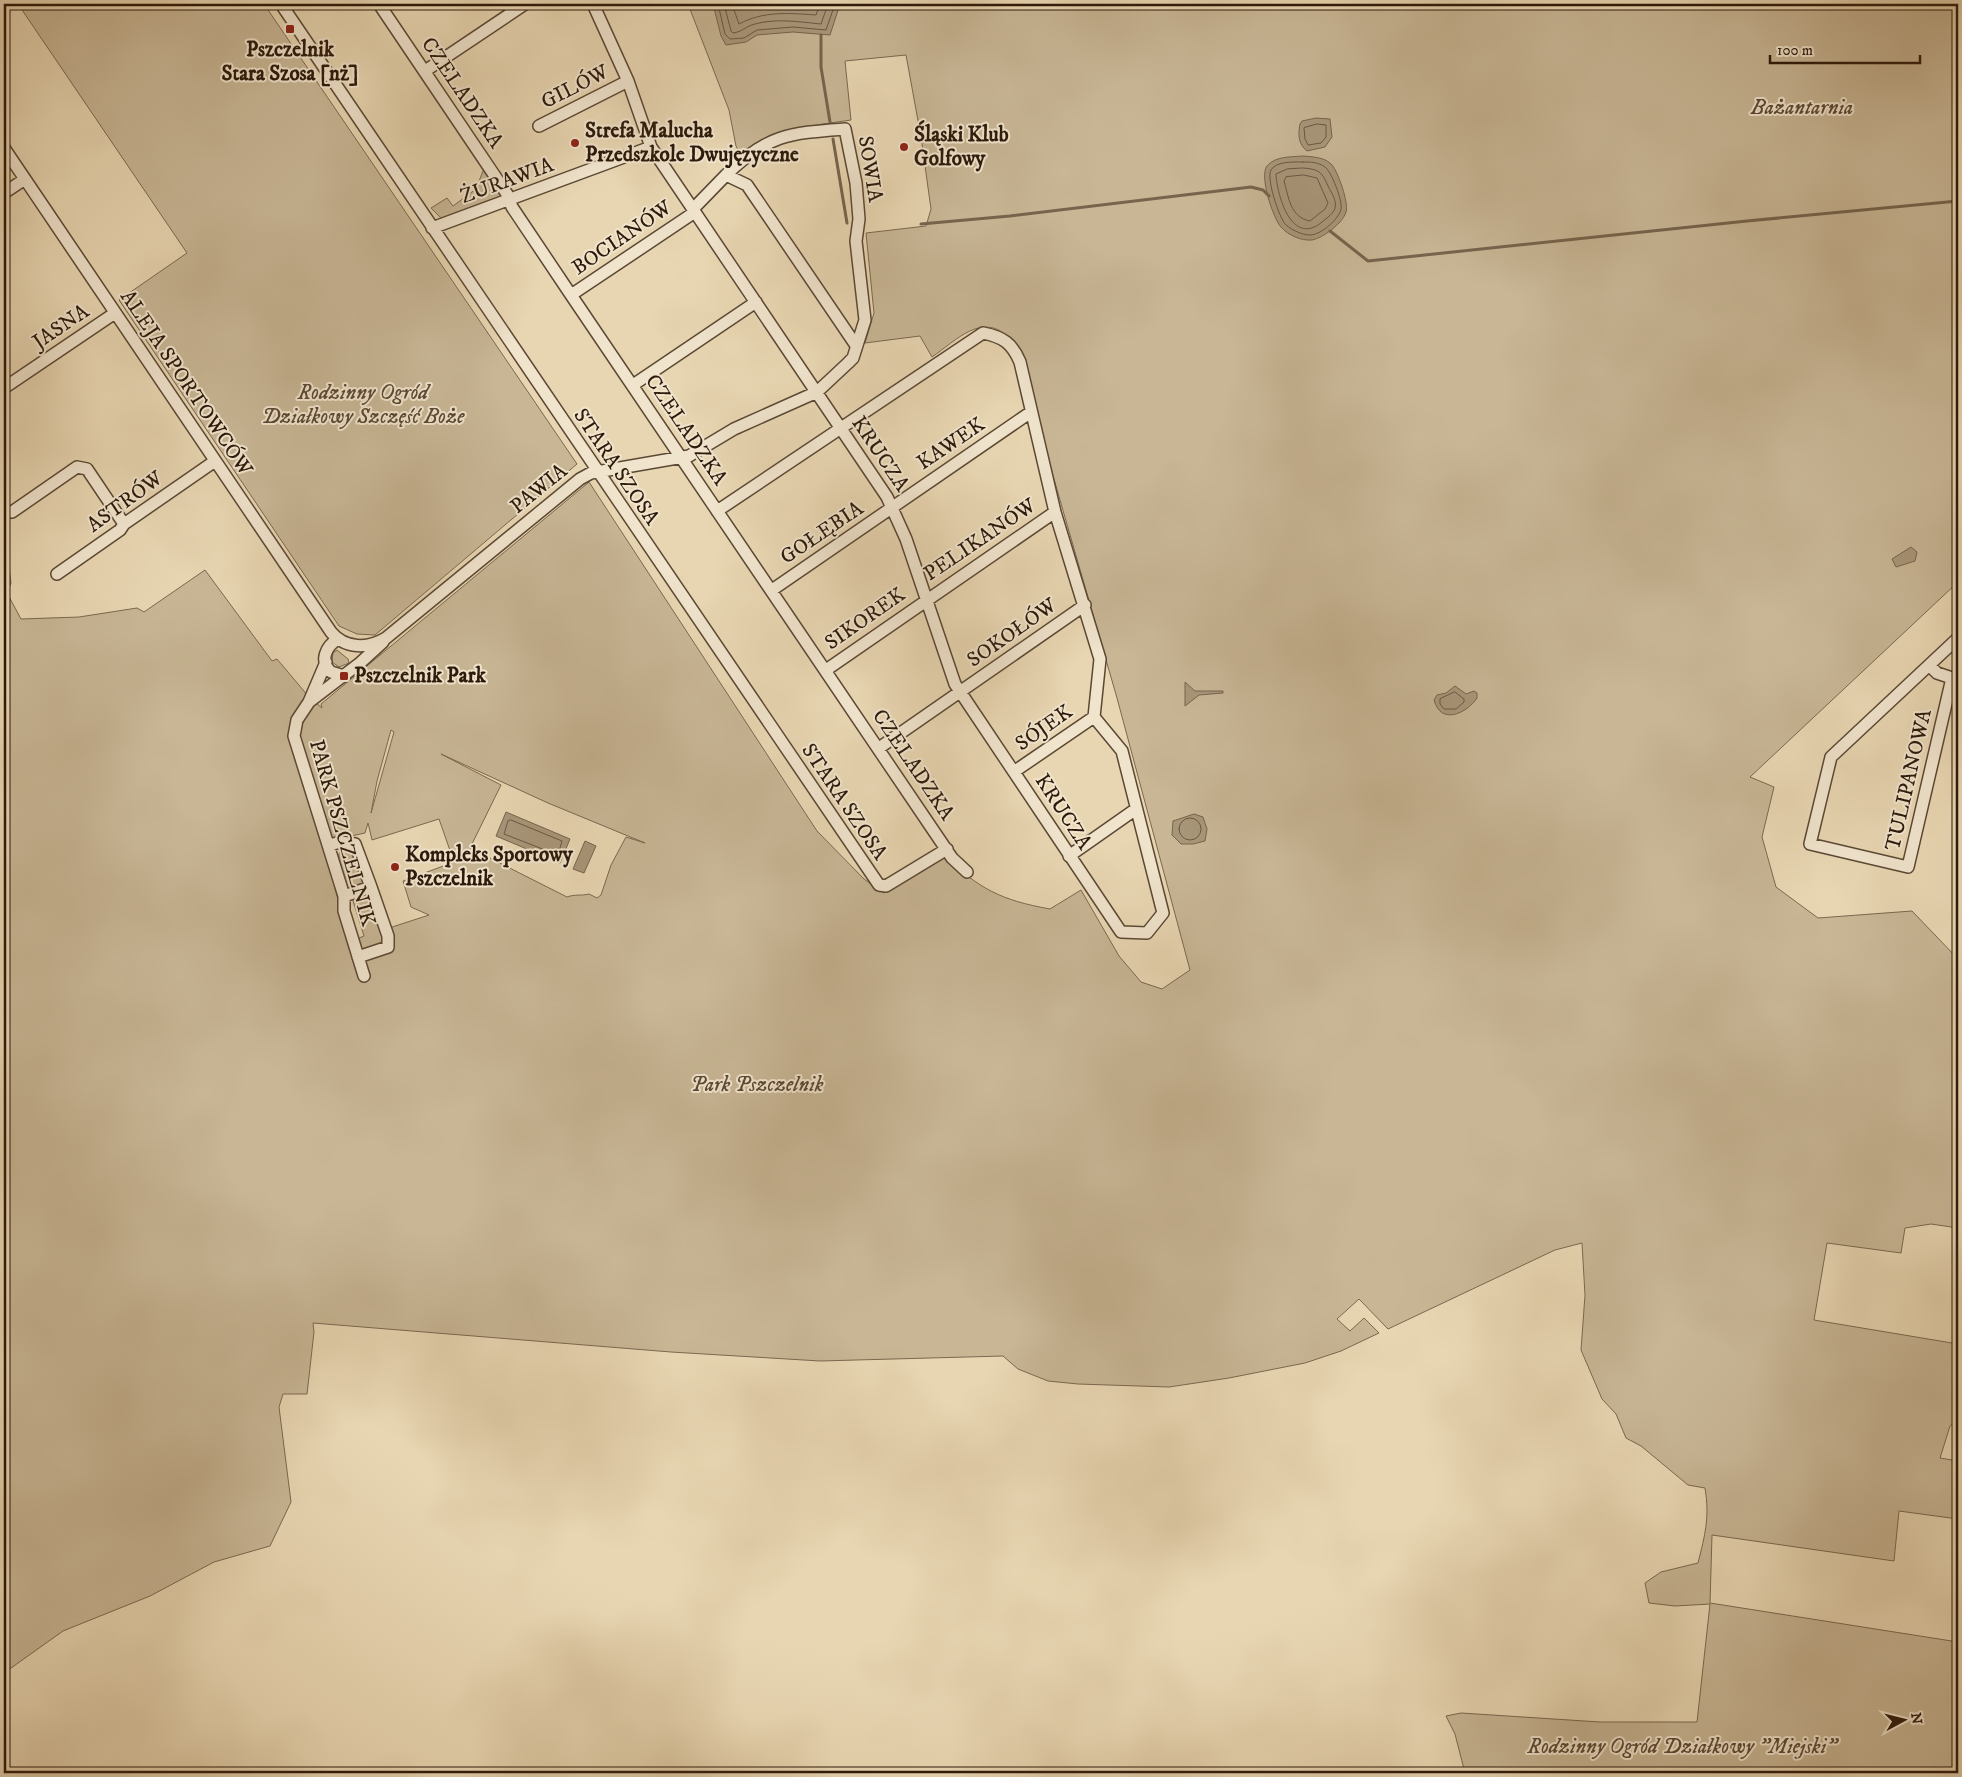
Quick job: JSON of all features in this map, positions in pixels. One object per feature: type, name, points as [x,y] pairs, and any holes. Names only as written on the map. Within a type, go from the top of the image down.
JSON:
[{"type":"street","name":"STARA SZOSA","points":[[281,4],[878,885],[886,886],[947,849]]},
{"type":"street","name":"CZELADZKA","points":[[379,4],[571,295],[717,511],[947,849],[967,872]]},
{"type":"street","points":[[425,71],[525,4]]},
{"type":"street","name":"KRUCZA","points":[[593,4],[628,81],[652,147],[893,507],[949,670],[961,691],[1120,932],[1147,934],[1163,913],[1136,809]]},
{"type":"street","name":"GILÓW","points":[[539,126],[628,81]]},
{"type":"street","name":"SOWIA","points":[[694,210],[741,160],[773,139],[799,132],[845,129],[856,183],[859,219],[856,241],[865,320],[855,344],[853,358],[817,392]]},
{"type":"street","name":"ŻURAWIA","points":[[432,228],[652,147]]},
{"type":"street","name":"ALEJA SPORTOWCÓW","points":[[4,148],[115,313],[342,641]]},
{"type":"street","points":[[726,175],[747,185],[855,344]]},
{"type":"street","points":[[4,193],[24,179]]},
{"type":"street","name":"BOCIANÓW","points":[[571,295],[694,210]]},
{"type":"street","points":[[633,385],[756,302]]},
{"type":"street","name":"JASNA","points":[[4,388],[115,313]]},
{"type":"street","points":[[717,511],[982,333],[1002,337],[1014,349],[1020,362],[1055,512],[1100,659],[1094,716],[1122,751],[1136,809],[1069,856]]},
{"type":"street","name":"PAWIA","points":[[342,641],[365,646],[386,638],[580,479],[597,472],[682,458],[734,429],[817,392]]},
{"type":"street","name":"KAWEK","points":[[893,507],[1031,412]]},
{"type":"street","name":"ASTRÓW","points":[[57,574],[120,530],[124,524],[216,460]]},
{"type":"street","points":[[12,512],[77,467],[82,466],[87,469],[124,524]]},
{"type":"street","name":"GOŁĘBIA","points":[[772,590],[893,507]]},
{"type":"street","name":"PELIKANÓW","points":[[926,599],[1055,512]]},
{"type":"street","name":"SIKOREK","points":[[826,670],[926,599]]},
{"type":"street","name":"SOKOŁÓW","points":[[879,748],[1085,605]]},
{"type":"street","name":"PARK PSZCZELNIK","points":[[309,702],[354,668],[386,638]]},
{"type":"street","points":[[1955,679],[1937,673],[1930,666],[1958,638]]},
{"type":"street","points":[[342,641],[354,658],[354,668]]},
{"type":"street","name":"PARK PSZCZELNIK","points":[[342,641],[330,644],[325,652],[326,662],[309,702],[297,720],[294,736],[344,896],[344,911],[364,976]]},
{"type":"street","points":[[326,662],[332,672],[344,676]]},
{"type":"street","name":"TULIPANOWA","points":[[1930,666],[1831,757],[1810,844],[1908,867],[1955,679]]},
{"type":"street","name":"SÓJEK","points":[[1015,771],[1094,716]]},
{"type":"street","points":[[329,846],[340,842],[355,844],[388,936],[388,947],[358,957]]},
{"type":"street","points":[[344,896],[372,887]]},
{"type":"green space","name":"Rodzinny Ogród Działkowy Szczęść Boże","points":[[18,4],[264,4],[577,464],[375,635],[357,634],[339,626],[119,300],[187,253]]},
{"type":"green space","points":[[688,4],[1958,4],[1958,582],[1750,777],[1774,787],[1762,837],[1776,887],[1818,918],[1912,911],[1958,959],[1958,1228],[1931,1224],[1905,1228],[1901,1253],[1827,1243],[1814,1320],[1958,1344],[1958,1419],[1950,1426],[1940,1458],[1958,1461],[1958,1519],[1899,1511],[1894,1561],[1712,1535],[1710,1603],[1958,1642],[1958,1773],[1465,1773],[1455,1734],[1446,1716],[1461,1713],[1600,1722],[1697,1722],[1710,1604],[1675,1606],[1649,1603],[1645,1583],[1661,1572],[1698,1563],[1707,1517],[1705,1488],[1688,1485],[1641,1446],[1626,1438],[1616,1414],[1602,1399],[1581,1350],[1585,1295],[1582,1243],[1555,1250],[1388,1329],[1359,1299],[1337,1319],[1350,1331],[1364,1318],[1379,1333],[1341,1351],[1305,1363],[1229,1378],[1169,1387],[1078,1384],[1048,1381],[1018,1369],[1003,1356],[820,1361],[671,1352],[313,1323],[314,1332],[307,1394],[283,1394],[279,1407],[291,1502],[270,1546],[214,1562],[150,1596],[63,1631],[4,1673],[4,540],[11,583],[7,593],[21,619],[79,617],[137,608],[144,612],[205,570],[272,661],[277,659],[309,697],[322,708],[321,704],[589,482],[817,831],[864,879],[884,893],[943,855],[980,885],[1017,902],[1050,909],[1081,890],[1119,956],[1141,982],[1162,989],[1190,970],[1117,698],[1041,434],[1009,337],[999,330],[989,327],[979,328],[969,331],[932,357],[920,336],[865,343],[874,313],[866,233],[926,226],[931,209],[921,137],[906,55],[845,61],[851,120],[793,130],[768,139],[741,156],[736,146],[729,110]],"holes":[[[391,730],[394,732],[371,813],[377,781]],[[441,754],[548,803],[645,843],[626,837],[611,865],[601,895],[597,898],[589,894],[567,897],[470,848],[501,785]],[[439,819],[454,862],[403,881],[411,907],[429,915],[383,930],[368,893],[354,898],[353,901],[364,936],[349,942],[323,842],[365,833],[368,823],[372,840]]]},
{"type":"green space","points":[[485,170],[501,194],[499,199],[448,218],[441,218],[431,208],[447,198],[453,206],[476,189]]},
{"type":"green space","points":[[337,650],[348,659],[349,663],[339,667],[332,662],[333,653]]},
{"type":"green space","points":[[346,847],[355,850],[366,884],[348,888],[339,858],[339,853]]},
{"type":"water","points":[[713,4],[840,4],[830,35],[793,32],[757,35],[746,42],[726,45],[721,36]]},
{"type":"water","points":[[1316,118],[1330,119],[1332,137],[1325,147],[1307,151],[1299,139],[1300,124],[1302,121]]},
{"type":"water","points":[[1303,156],[1322,159],[1332,165],[1340,181],[1347,208],[1337,225],[1327,233],[1312,240],[1295,237],[1281,227],[1271,206],[1265,178],[1267,166],[1274,160]]},
{"type":"water","points":[[1911,547],[1917,552],[1915,561],[1896,567],[1892,559]]},
{"type":"water","points":[[1185,682],[1195,691],[1223,691],[1223,693],[1199,695],[1185,706]]},
{"type":"water","points":[[1455,686],[1466,694],[1474,691],[1477,693],[1477,698],[1461,712],[1448,715],[1442,713],[1437,708],[1434,700],[1437,695],[1446,693]]},
{"type":"water","points":[[506,812],[570,839],[560,863],[496,836]]},
{"type":"water","points":[[1194,814],[1203,817],[1207,829],[1205,841],[1181,844],[1172,835],[1173,821]]},
{"type":"water","points":[[585,841],[596,846],[584,873],[573,869]]},
{"type":"waterway","points":[[821,35],[821,67],[830,122]]},
{"type":"waterway","points":[[833,139],[847,223]]},
{"type":"waterway","points":[[921,224],[1010,216],[1251,187],[1263,190],[1269,196]]},
{"type":"waterway","points":[[1330,231],[1368,261],[1958,201]]},
{"type":"place","name":"Pszczelnik Stara Szosa [nż]","points":[[290,29]]},
{"type":"place","name":"Strefa Malucha Przedszkole Dwujęzyczne","points":[[575,143]]},
{"type":"place","name":"Śląski Klub Golfowy","points":[[904,147]]},
{"type":"place","name":"Pszczelnik Park","points":[[344,676]]},
{"type":"place","name":"Kompleks Sportowy Pszczelnik","points":[[395,867]]},
{"type":"park label","name":"Bażantarnia","points":[[1802,108]]},
{"type":"park label","name":"Park Pszczelnik","points":[[757,1085]]},
{"type":"park label","name":"Rodzinny Ogród Działkowy \"Miejski\"","points":[[1682,1747]]}]
